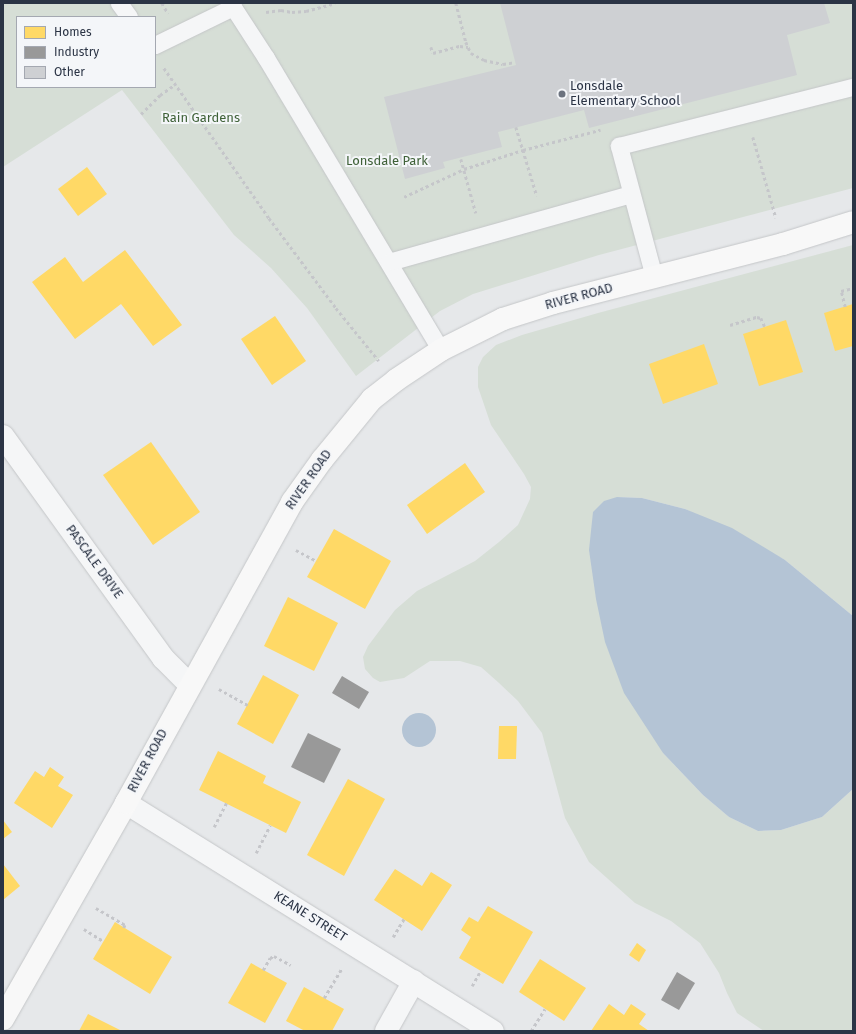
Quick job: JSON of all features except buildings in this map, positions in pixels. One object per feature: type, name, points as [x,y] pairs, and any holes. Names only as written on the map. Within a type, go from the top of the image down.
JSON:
[{"type":"main road","name":"RIVER ROAD","points":[[3,1019],[126,803],[292,502],[322,460],[372,399],[396,380],[441,350],[503,319],[553,303],[783,244],[853,222]]},
{"type":"street","name":"PASCALE DRIVE","points":[[3,436],[163,658],[190,685]]},
{"type":"street","name":"KEANE STREET","points":[[126,803],[493,1031]]},
{"type":"street","points":[[386,1031],[414,981]]},
{"type":"lane","points":[[119,3],[128,16]]},
{"type":"lane","points":[[156,45],[233,7],[266,58],[441,350]]},
{"type":"lane","points":[[654,277],[619,146],[747,115],[853,86]]},
{"type":"lane","points":[[389,262],[632,194]]},
{"type":"path","points":[[292,12],[306,11],[335,3]]},
{"type":"path","points":[[456,3],[471,53],[484,60],[503,64],[515,62]]},
{"type":"path","points":[[432,47],[433,53],[460,46],[468,47]]},
{"type":"path","points":[[163,66],[269,218],[365,346],[396,380]]},
{"type":"path","points":[[141,114],[160,95],[176,84]]},
{"type":"path","points":[[747,115],[783,244]]},
{"type":"path","points":[[516,127],[544,219]]},
{"type":"path","points":[[404,197],[464,169],[523,150],[606,128]]},
{"type":"path","points":[[461,159],[483,236]]},
{"type":"path","points":[[845,306],[841,291],[853,288]]},
{"type":"path","points":[[730,325],[757,317],[761,318],[765,327]]},
{"type":"path","points":[[292,548],[316,561]]},
{"type":"path","points":[[217,688],[248,705]]},
{"type":"path","points":[[211,832],[226,803]]},
{"type":"path","points":[[94,907],[125,925],[124,928]]},
{"type":"path","points":[[82,927],[103,941]]},
{"type":"path","points":[[324,998],[355,945]]},
{"type":"path","points":[[263,970],[270,958],[274,956],[291,965]]},
{"type":"path","points":[[531,1031],[545,1009]]},
{"type":"green space","name":"Lonsdale Park","points":[[3,3],[853,3],[853,188],[599,255],[473,294],[440,311],[356,376],[307,308],[271,268],[234,235],[122,90],[3,167]]},
{"type":"green space","points":[[853,245],[853,616],[785,560],[685,509],[642,498],[617,497],[663,753],[703,795],[729,817],[758,831],[781,830],[822,817],[853,789],[853,1031],[764,1031],[737,1013],[719,973],[700,943],[671,921],[635,903],[589,862],[565,818],[542,733],[518,701],[499,683],[481,667],[460,661],[430,661],[404,678],[380,682],[373,678],[365,669],[363,657],[368,646],[395,610],[417,591],[475,561],[499,542],[518,525],[530,499],[531,487],[491,425],[478,387],[478,367],[483,357],[496,345],[522,335],[598,313]]},
{"type":"water","points":[[617,497],[642,498],[685,509],[732,528],[785,560],[853,616],[853,789],[822,817],[781,830],[758,831],[729,817],[703,795],[663,753],[624,693],[605,642],[596,599],[589,550],[593,512],[604,501]]},
{"type":"water","points":[[422,713],[429,715],[434,720],[436,730],[434,740],[429,745],[416,747],[409,745],[404,740],[402,727],[404,720],[409,715]]},
{"type":"place","name":"Lonsdale Elementary School","points":[[562,94]]},
{"type":"park label","name":"Rain Gardens","points":[[201,118]]}]
